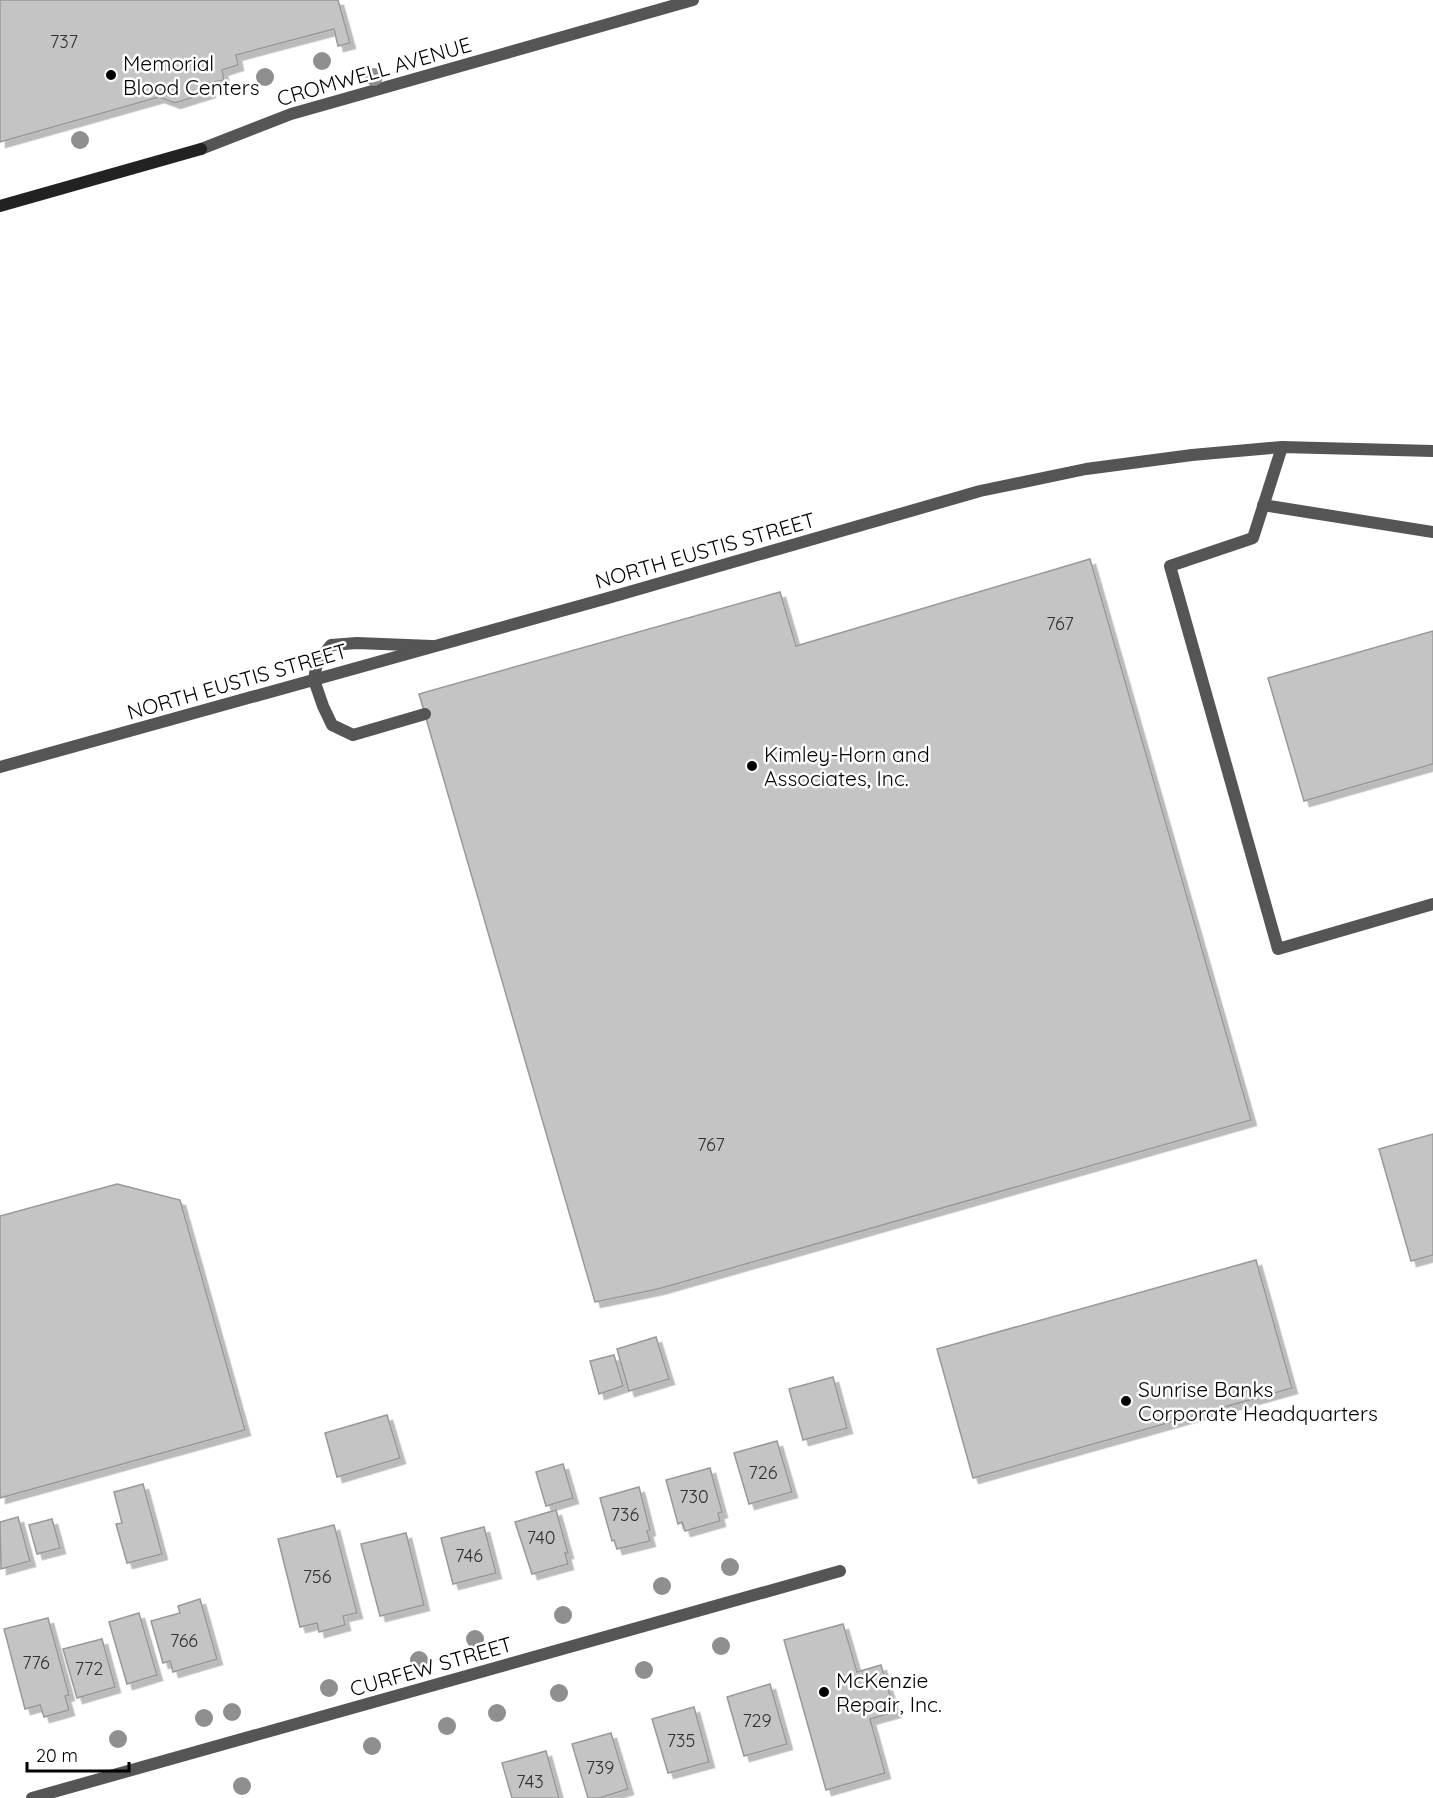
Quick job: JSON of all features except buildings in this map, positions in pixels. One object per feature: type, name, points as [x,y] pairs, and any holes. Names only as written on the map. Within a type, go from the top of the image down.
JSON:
[{"type":"main road","name":"CROMWELL AVENUE","points":[[0,207],[201,149]]},
{"type":"street","name":"CROMWELL AVENUE","points":[[201,149],[291,114],[693,0]]},
{"type":"street","name":"NORTH EUSTIS STREET","points":[[0,767],[981,491],[1086,469],[1192,455],[1282,447],[1433,451]]},
{"type":"street","points":[[1282,447],[1253,538],[1170,566],[1278,949],[1433,904]]},
{"type":"street","points":[[1263,505],[1433,532]]},
{"type":"street","points":[[425,714],[353,735],[332,725],[322,706],[314,680],[317,662],[332,645],[357,643],[436,646]]},
{"type":"street","name":"CURFEW STREET","points":[[32,1798],[840,1571]]},
{"type":"place","name":"Memorial Blood Centers","points":[[111,75]]},
{"type":"place","name":"Kimley-Horn and Associates, Inc.","points":[[752,766]]},
{"type":"place","name":"Sunrise Banks Corporate Headquarters","points":[[1126,1401]]},
{"type":"place","name":"McKenzie Repair, Inc.","points":[[824,1692]]}]
